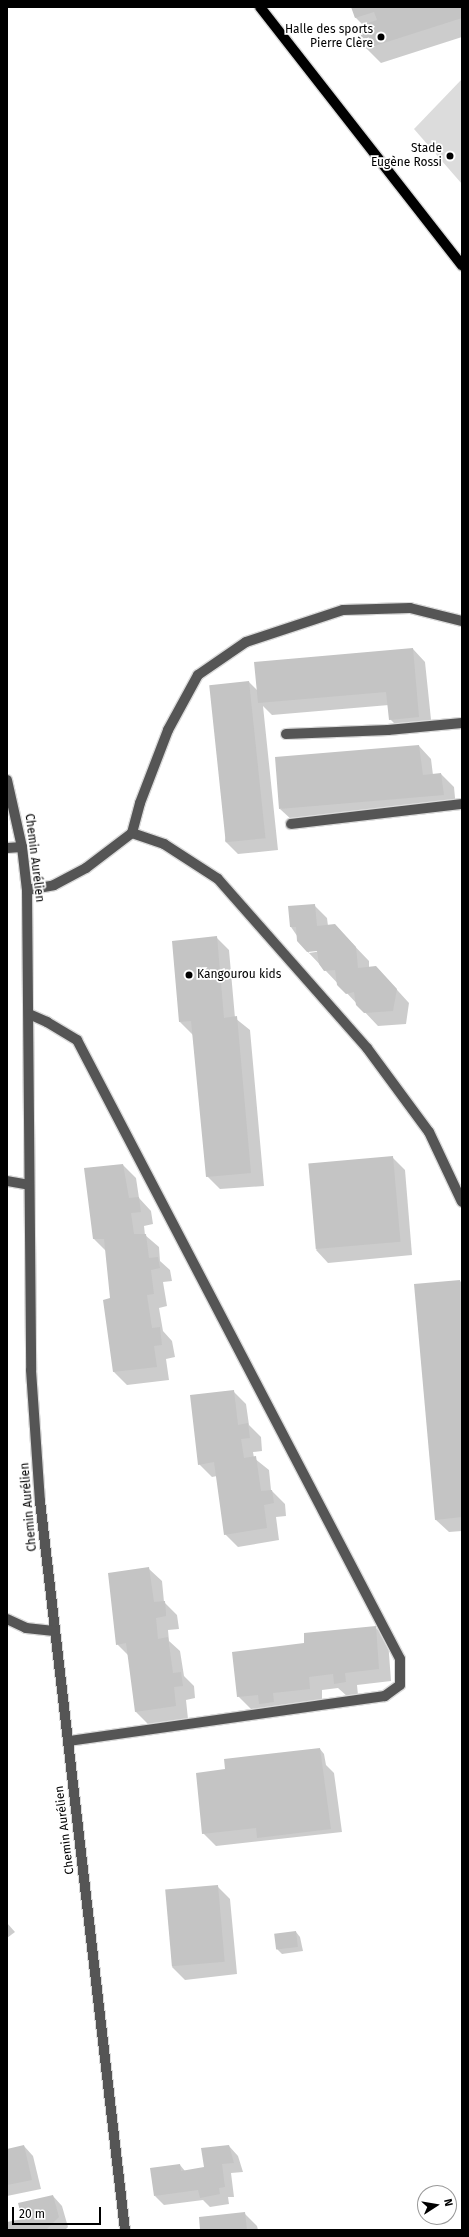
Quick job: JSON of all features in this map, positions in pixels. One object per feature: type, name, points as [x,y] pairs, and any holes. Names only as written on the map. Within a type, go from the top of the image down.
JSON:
[{"type":"main road","points":[[260,7],[462,266]]},
{"type":"street","points":[[27,890],[54,885],[86,868],[132,833],[140,803],[168,730],[198,675],[246,642],[342,610],[410,608],[462,621]]},
{"type":"street","points":[[286,734],[388,730],[462,723]]},
{"type":"street","name":"Chemin Aurélien","points":[[7,780],[22,847],[27,890],[31,1370],[40,1501],[125,2230]]},
{"type":"street","points":[[291,824],[462,804]]},
{"type":"street","points":[[132,833],[164,844],[223,885],[367,1048],[429,1132],[462,1202]]},
{"type":"street","points":[[7,848],[22,847]]},
{"type":"street","points":[[29,1014],[47,1022],[77,1040],[400,1659],[400,1685],[385,1696],[68,1741]]},
{"type":"street","points":[[7,1181],[29,1186]]},
{"type":"street","points":[[7,1620],[26,1628],[54,1630]]},
{"type":"shaded area","name":"Stade Eugène Rossi","points":[[462,79],[462,184],[414,129]]},
{"type":"building","name":"Halle des sports Pierre Clère","points":[[351,7],[462,7],[462,18],[365,49],[358,26],[377,20],[374,12],[355,18]]},
{"type":"building","points":[[413,648],[419,717],[389,720],[386,692],[258,703],[254,662]]},
{"type":"building","points":[[249,681],[266,838],[226,842],[209,685]]},
{"type":"building","points":[[419,745],[423,775],[441,773],[444,795],[279,809],[275,757]]},
{"type":"building","points":[[315,904],[317,926],[335,924],[356,947],[358,968],[376,966],[397,989],[393,1011],[364,1013],[356,1005],[354,992],[346,994],[337,985],[335,970],[324,971],[319,964],[317,951],[307,952],[297,941],[296,927],[290,927],[288,906]]},
{"type":"building","points":[[217,936],[224,1018],[237,1016],[251,1173],[206,1177],[191,1021],[179,1022],[172,941]]},
{"type":"building","points":[[393,1156],[400,1242],[316,1249],[308,1163]]},
{"type":"building","points":[[123,1164],[129,1198],[139,1197],[141,1212],[131,1213],[134,1234],[146,1234],[149,1258],[158,1257],[160,1268],[151,1270],[154,1294],[147,1295],[152,1328],[160,1327],[162,1345],[154,1346],[157,1367],[113,1372],[103,1300],[110,1298],[104,1239],[93,1239],[84,1168]]},
{"type":"building","points":[[460,1280],[462,1517],[435,1520],[414,1284]]},
{"type":"building","points":[[234,1390],[238,1425],[248,1423],[250,1438],[241,1439],[244,1458],[256,1456],[261,1491],[272,1490],[274,1503],[264,1505],[267,1528],[224,1535],[214,1462],[198,1465],[190,1395]]},
{"type":"building","points":[[149,1567],[154,1602],[165,1601],[166,1616],[156,1618],[158,1639],[168,1637],[173,1673],[181,1672],[183,1686],[174,1687],[176,1706],[135,1712],[126,1643],[116,1645],[108,1573]]},
{"type":"building","points":[[376,1626],[379,1669],[345,1673],[346,1682],[334,1684],[333,1674],[309,1677],[310,1689],[273,1693],[274,1702],[259,1704],[258,1695],[237,1697],[232,1652],[304,1643],[304,1633]]},
{"type":"building","points":[[320,1748],[331,1829],[257,1838],[256,1828],[202,1834],[196,1773],[225,1769],[224,1759]]},
{"type":"building","points":[[218,1885],[225,1962],[172,1966],[165,1890]]},
{"type":"building","points":[[296,1931],[298,1947],[276,1950],[274,1934]]},
{"type":"building","points":[[24,2145],[32,2180],[7,2185],[7,2149]]},
{"type":"building","points":[[229,2145],[234,2163],[222,2164],[225,2187],[219,2188],[220,2194],[200,2198],[198,2190],[154,2196],[150,2168],[180,2164],[181,2171],[204,2167],[201,2148]]},
{"type":"building","points":[[53,2195],[59,2217],[46,2230],[7,2230],[7,2222],[22,2219],[18,2203]]},
{"type":"building","points":[[245,2212],[247,2230],[200,2230],[199,2217]]},
{"type":"place","name":"Halle des sports Pierre Clère","points":[[381,37]]},
{"type":"place","name":"Stade Eugène Rossi","points":[[450,156]]},
{"type":"place","name":"Kangourou kids","points":[[189,975]]}]
